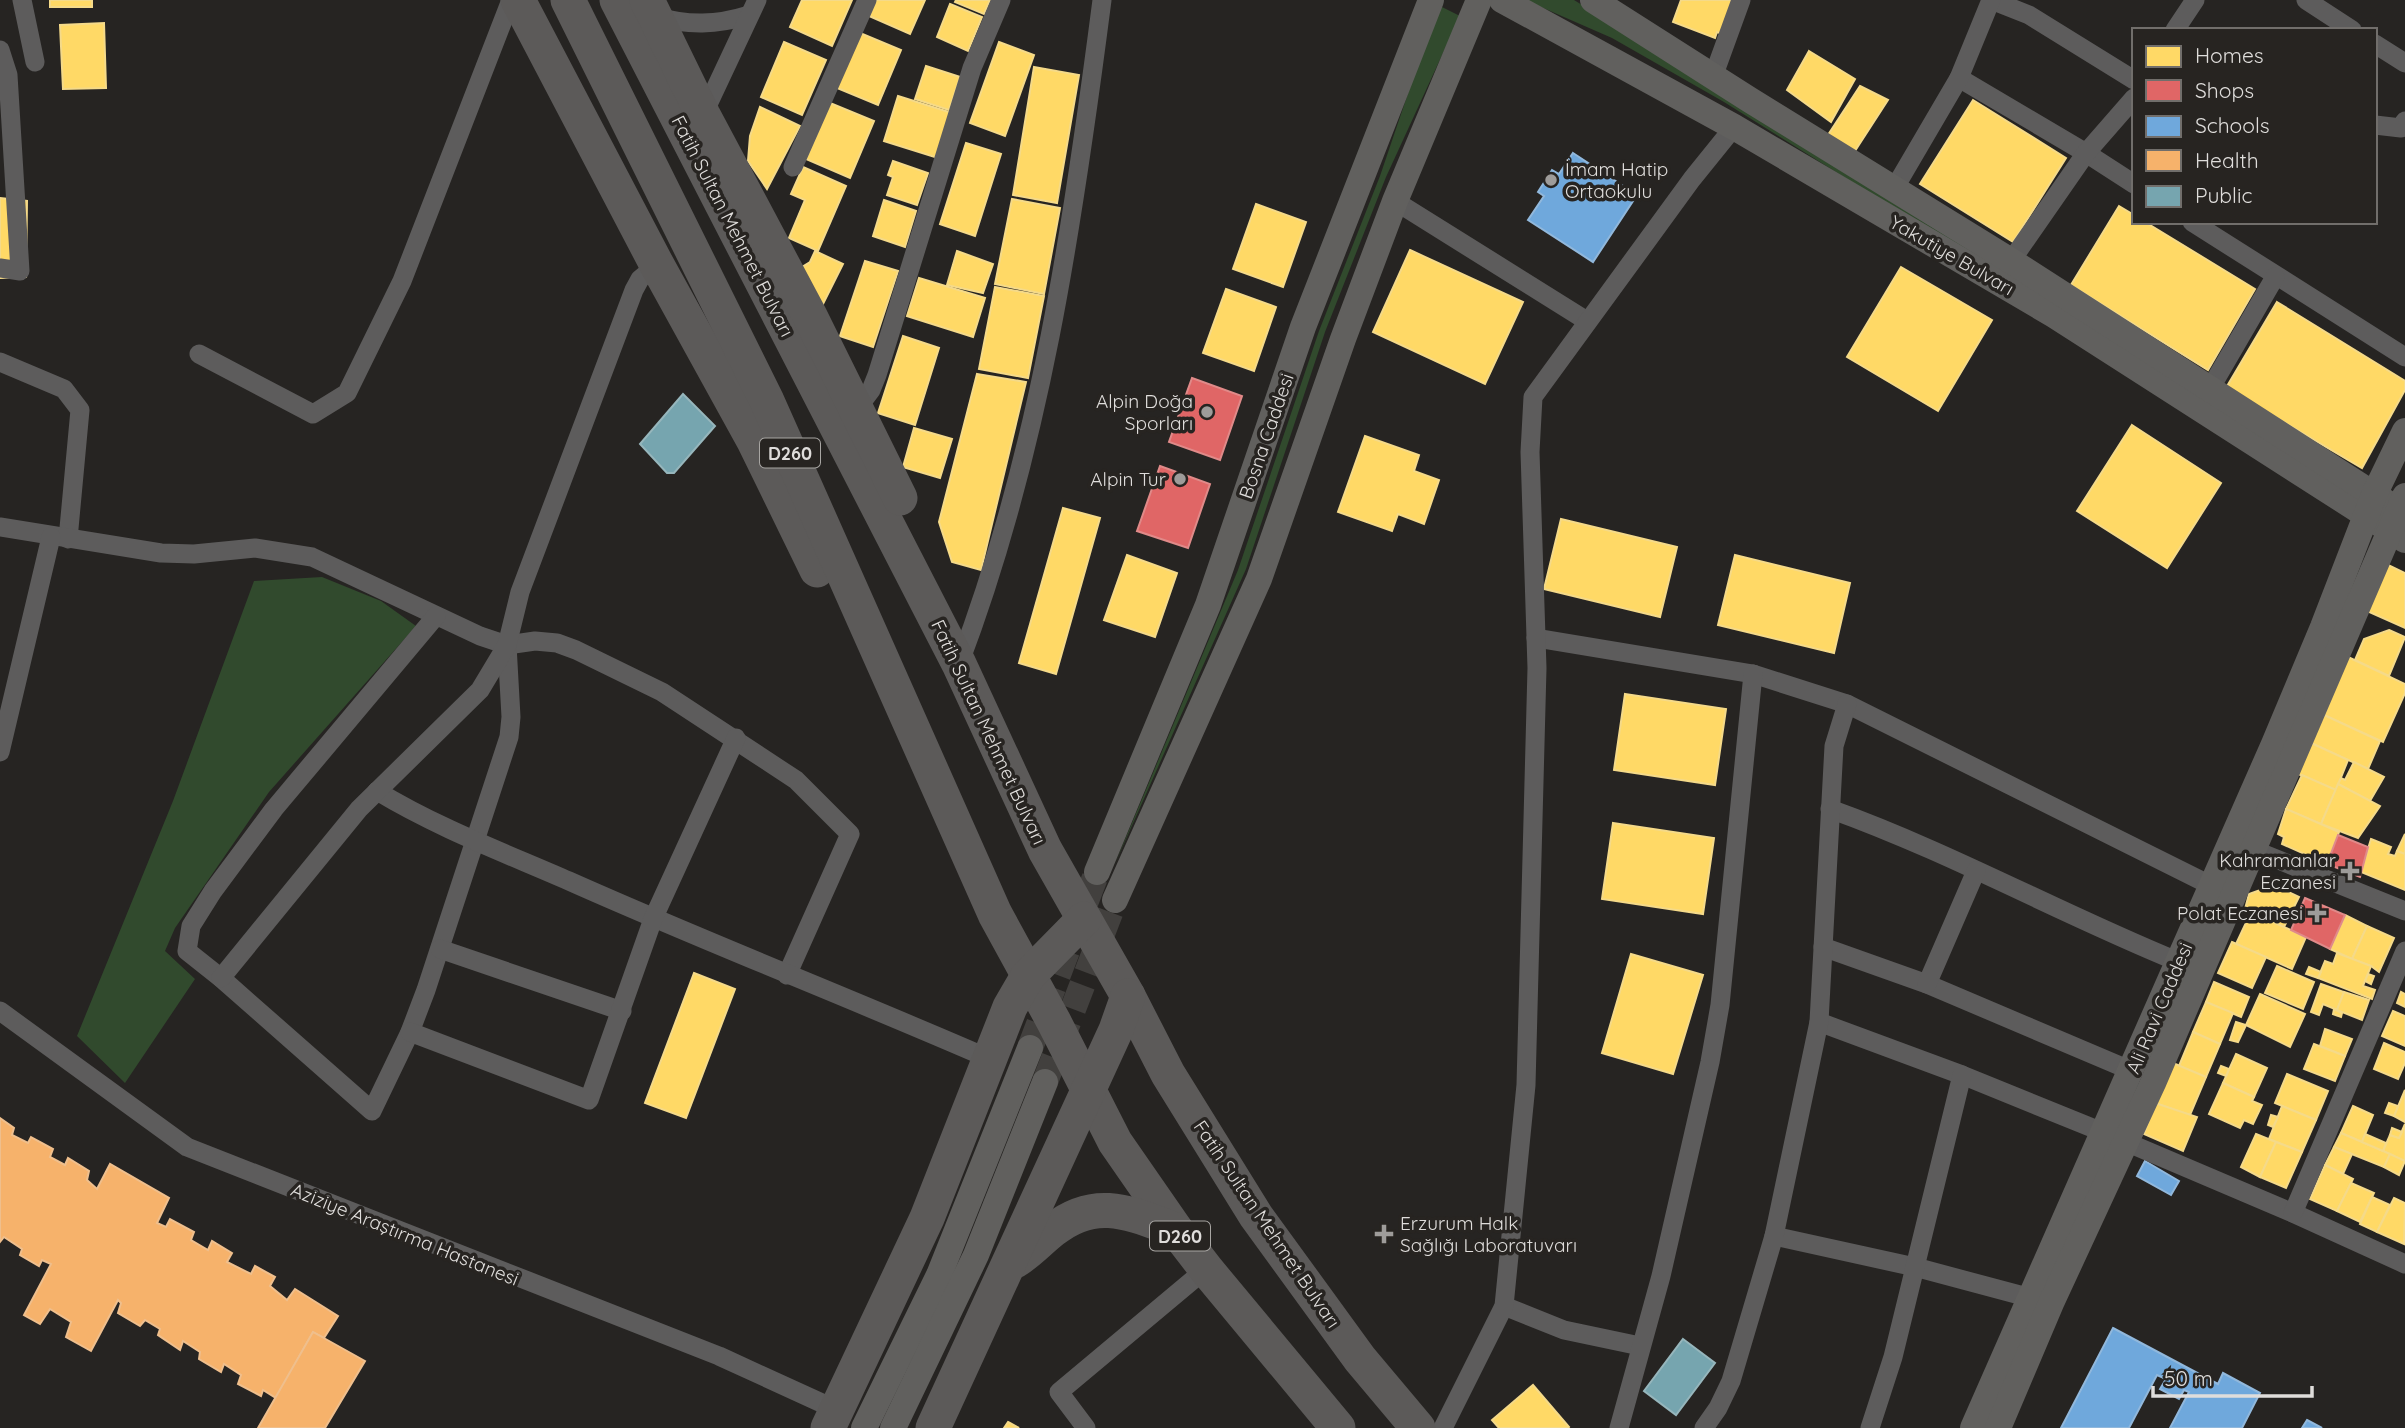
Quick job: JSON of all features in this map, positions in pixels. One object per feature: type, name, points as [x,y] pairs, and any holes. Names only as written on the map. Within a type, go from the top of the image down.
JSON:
[{"type":"highway","points":[[518,0],[657,265],[754,441],[817,571],[865,624]]},
{"type":"highway","name":"D260","points":[[568,0],[767,401],[990,903],[1115,1142],[1206,1269],[1338,1428]]},
{"type":"highway","name":"Fatih Sultan Mehmet Bulvarı","points":[[617,0],[956,659],[1045,850],[1128,996],[1168,1074],[1256,1216],[1360,1359],[1418,1428]]},
{"type":"highway","points":[[651,8],[703,115],[810,316],[911,519],[938,594],[956,659]]},
{"type":"highway","points":[[843,1422],[1010,1007],[1028,976],[1084,919]]},
{"type":"highway","points":[[933,1428],[1010,1265],[1116,1030],[1128,996]]},
{"type":"highway","points":[[1010,1265],[1032,1251],[1050,1232],[1070,1217],[1088,1211],[1105,1209],[1128,1213],[1176,1230]]},
{"type":"main road","name":"Bosna Caddesi","points":[[1097,872],[1208,605],[1303,327],[1431,0]]},
{"type":"main road","points":[[1115,900],[1259,579],[1343,339],[1395,201],[1477,0],[1461,0]]},
{"type":"main road","name":"Yakutiye Bulvarı","points":[[1502,0],[1734,127],[2370,504],[2401,518]]},
{"type":"main road","name":"Yakutiye Bulvarı","points":[[1593,0],[2011,261],[2210,389],[2370,504]]},
{"type":"main road","name":"Ali Ravi Caddesi","points":[[1998,1428],[2052,1301],[2116,1137],[2132,1071],[2323,627],[2370,504],[2405,431]]},
{"type":"main road","name":"Ali Ravi Caddesi","points":[[1973,1428],[2031,1298],[2116,1137],[2254,850],[2401,518]]},
{"type":"main road","points":[[843,1422],[939,1275],[1030,1048]]},
{"type":"main road","points":[[893,1428],[976,1255],[1045,1082]]},
{"type":"street","points":[[22,0],[35,62]]},
{"type":"street","points":[[199,354],[313,414],[347,393],[402,282],[511,0]]},
{"type":"street","points":[[793,167],[867,0]]},
{"type":"street","points":[[856,410],[871,390],[877,375],[972,68],[1001,0]]},
{"type":"street","points":[[956,659],[978,615],[1025,455],[1042,376],[1085,134],[1102,0]]},
{"type":"street","points":[[1713,77],[1741,0]]},
{"type":"street","points":[[1894,189],[1959,78],[1991,0],[2029,16],[2132,79]]},
{"type":"street","points":[[2176,28],[2195,0]]},
{"type":"street","points":[[2306,0],[2350,28]]},
{"type":"street","points":[[651,8],[697,24],[715,23],[753,7]]},
{"type":"street","points":[[703,115],[753,7]]},
{"type":"street","points":[[2377,45],[2405,63]]},
{"type":"street","points":[[0,50],[8,75],[20,271],[0,268]]},
{"type":"street","points":[[1959,78],[2132,183]]},
{"type":"street","points":[[2011,261],[2086,153],[2132,100]]},
{"type":"street","points":[[2377,125],[2401,128],[2405,121]]},
{"type":"street","points":[[1443,1428],[1504,1306],[1525,1086],[1536,638],[1530,452],[1533,397],[1692,179],[1734,127]]},
{"type":"street","points":[[1395,201],[1587,321]]},
{"type":"street","points":[[2195,224],[2405,357]]},
{"type":"street","points":[[436,616],[274,808],[212,891],[191,926],[187,951],[372,1111],[410,1032],[509,737],[511,717],[507,645],[520,592],[634,290],[640,279],[657,265]]},
{"type":"street","points":[[2210,389],[2275,277]]},
{"type":"street","points":[[0,362],[64,390],[80,410],[60,538],[0,752]]},
{"type":"street","points":[[0,527],[161,553],[194,554],[255,548],[312,557],[436,616],[507,645],[535,641],[557,643],[662,692],[736,738],[796,780],[850,834],[786,975]]},
{"type":"street","points":[[1536,638],[1753,674],[1847,704],[2212,886]]},
{"type":"street","points":[[221,978],[359,809],[480,690],[507,645]]},
{"type":"street","points":[[1619,1428],[1664,1265],[1720,1005],[1753,674]]},
{"type":"street","points":[[1704,1428],[1718,1408],[1731,1381],[1774,1236],[1819,1022],[1834,746],[1847,704]]},
{"type":"street","points":[[410,1032],[589,1100],[653,919],[736,738]]},
{"type":"street","points":[[377,791],[475,841],[653,919],[990,1059]]},
{"type":"street","points":[[1830,809],[1872,824],[2108,933],[2179,962]]},
{"type":"street","points":[[2254,850],[2405,911]]},
{"type":"street","points":[[1927,984],[1976,871]]},
{"type":"street","points":[[1823,947],[1927,984],[2132,1071]]},
{"type":"street","points":[[440,949],[622,1011]]},
{"type":"street","points":[[2293,1213],[2405,951]]},
{"type":"street","name":"Aziziye Araştırma Hastanesi","points":[[0,1011],[187,1147],[719,1356],[843,1422]]},
{"type":"street","points":[[1819,1022],[1962,1075],[2116,1137],[2405,1264]]},
{"type":"street","points":[[1870,1428],[1893,1357],[1962,1075]]},
{"type":"street","points":[[1774,1236],[1915,1267],[2031,1298]]},
{"type":"street","points":[[1086,1428],[1059,1392],[1206,1269]]},
{"type":"street","points":[[1504,1306],[1564,1329],[1640,1346]]},
{"type":"green space","points":[[1525,0],[1574,0],[1727,94],[2357,498],[1724,102],[1612,38]]},
{"type":"green space","points":[[1438,5],[1460,16],[1386,177],[1325,332],[1246,569],[1114,866],[1238,570],[1319,331],[1380,176]]},
{"type":"green space","points":[[322,577],[381,601],[416,626],[269,792],[175,928],[165,951],[195,979],[125,1083],[77,1036],[173,801],[254,581]]},
{"type":"building: Homes","points":[[50,0],[92,0],[92,7],[50,7]]},
{"type":"building: Homes","points":[[802,0],[852,0],[832,46],[790,27]]},
{"type":"building: Homes","points":[[876,0],[925,0],[910,34],[869,16]]},
{"type":"building: Homes","points":[[990,0],[984,14],[955,2]]},
{"type":"building: Homes","points":[[1681,0],[1738,0],[1725,35],[1717,32],[1715,38],[1673,22]]},
{"type":"building: Homes","points":[[950,4],[982,17],[968,51],[937,37]]},
{"type":"building: Homes","points":[[104,23],[106,88],[63,89],[60,25]]},
{"type":"building: Homes","points":[[860,33],[901,50],[878,105],[837,88]]},
{"type":"building: Homes","points":[[784,42],[826,60],[802,115],[761,97]]},
{"type":"building: Homes","points":[[999,42],[1034,55],[1005,136],[970,123]]},
{"type":"building: Homes","points":[[1809,51],[1855,79],[1831,122],[1787,90]]},
{"type":"building: Homes","points":[[926,66],[960,77],[949,110],[915,99]]},
{"type":"building: Homes","points":[[1034,67],[1079,75],[1057,203],[1013,195]]},
{"type":"building: Homes","points":[[1860,86],[1888,100],[1855,151],[1828,135]]},
{"type":"building: Homes","points":[[898,96],[952,113],[938,158],[884,141]]},
{"type":"building: Homes","points":[[1973,100],[2066,158],[2013,242],[1920,184]]},
{"type":"building: Homes","points":[[830,103],[874,121],[850,178],[806,159]]},
{"type":"building: Homes","points":[[760,107],[800,126],[767,189],[748,161],[750,136]]},
{"type":"building: Homes","points":[[966,143],[1001,154],[975,236],[940,224]]},
{"type":"building: Homes","points":[[893,161],[928,173],[917,205],[887,195],[893,177],[888,175]]},
{"type":"building: Homes","points":[[803,167],[846,186],[818,251],[789,238],[805,200],[791,194]]},
{"type":"building: Homes","points":[[0,198],[27,201],[26,277],[0,278]]},
{"type":"building: Homes","points":[[1012,199],[1060,208],[1044,294],[995,284]]},
{"type":"building: Homes","points":[[884,200],[916,211],[905,247],[873,236]]},
{"type":"building: Homes","points":[[1256,204],[1306,222],[1283,287],[1233,269]]},
{"type":"building: Homes","points":[[2119,206],[2132,214],[2132,224],[2148,224],[2255,289],[2208,370],[2071,285]]},
{"type":"building: Homes","points":[[1410,250],[1523,302],[1485,384],[1373,332]]},
{"type":"building: Homes","points":[[815,251],[843,264],[820,310],[797,270],[810,262]]},
{"type":"building: Homes","points":[[957,251],[993,264],[983,293],[947,285]]},
{"type":"building: Homes","points":[[865,261],[898,271],[873,347],[840,336]]},
{"type":"building: Homes","points":[[1901,267],[1992,320],[1938,411],[1847,357]]},
{"type":"building: Homes","points":[[919,278],[985,298],[973,337],[907,316]]},
{"type":"building: Homes","points":[[995,287],[1044,296],[1028,378],[979,369]]},
{"type":"building: Homes","points":[[1226,289],[1276,307],[1254,371],[1203,353]]},
{"type":"building: Homes","points":[[2277,302],[2405,381],[2405,390],[2362,468],[2226,388]]},
{"type":"building: Homes","points":[[903,336],[939,348],[915,425],[878,413]]},
{"type":"building: Homes","points":[[977,374],[1026,382],[981,570],[952,562],[939,522]]},
{"type":"building: Homes","points":[[2132,425],[2221,483],[2167,568],[2077,511]]},
{"type":"building: Homes","points":[[914,428],[952,439],[940,478],[903,467]]},
{"type":"building: Homes","points":[[1365,436],[1419,455],[1414,471],[1439,480],[1424,524],[1398,514],[1392,531],[1338,512]]},
{"type":"building: Homes","points":[[1063,508],[1100,518],[1056,674],[1019,663]]},
{"type":"building: Homes","points":[[1561,519],[1677,547],[1660,617],[1544,589]]},
{"type":"building: Homes","points":[[1127,555],[1177,573],[1155,637],[1104,620]]},
{"type":"building: Homes","points":[[1735,555],[1850,583],[1834,653],[1718,625]]},
{"type":"building: Homes","points":[[2388,565],[2405,573],[2405,628],[2367,611]]},
{"type":"building: Homes","points":[[2389,630],[2405,637],[2389,676],[2355,660],[2364,639]]},
{"type":"building: Homes","points":[[2348,657],[2405,684],[2405,693],[2383,742],[2324,715]]},
{"type":"building: Homes","points":[[1625,694],[1726,709],[1715,785],[1614,770]]},
{"type":"building: Homes","points":[[2324,715],[2380,741],[2368,769],[2311,743]]},
{"type":"building: Homes","points":[[2311,743],[2348,760],[2336,790],[2298,774]]},
{"type":"building: Homes","points":[[2354,762],[2384,777],[2370,801],[2338,784],[2341,778],[2345,780]]},
{"type":"building: Homes","points":[[2302,775],[2336,790],[2321,824],[2286,809]]},
{"type":"building: Homes","points":[[2338,784],[2380,806],[2358,838],[2321,824]]},
{"type":"building: Homes","points":[[2286,809],[2339,832],[2327,864],[2282,844],[2284,837],[2278,834]]},
{"type":"building: Homes","points":[[1613,823],[1714,838],[1703,914],[1602,899]]},
{"type":"building: Homes","points":[[2405,834],[2405,854],[2397,851]]},
{"type":"building: Homes","points":[[2371,839],[2391,847],[2388,854],[2395,856],[2397,851],[2405,854],[2405,890],[2361,872]]},
{"type":"building: Homes","points":[[2274,885],[2299,897],[2284,927],[2245,909],[2249,894]]},
{"type":"building: Homes","points":[[2251,912],[2306,937],[2292,969],[2236,944]]},
{"type":"building: Homes","points":[[2345,915],[2367,926],[2352,959],[2330,949]]},
{"type":"building: Homes","points":[[2367,926],[2394,938],[2379,972],[2352,959]]},
{"type":"building: Homes","points":[[2232,942],[2266,957],[2252,988],[2218,973]]},
{"type":"building: Homes","points":[[2337,953],[2371,966],[2363,986],[2375,990],[2372,999],[2318,978],[2325,961],[2333,964]]},
{"type":"building: Homes","points":[[1631,954],[1703,975],[1673,1074],[1602,1053]]},
{"type":"building: Homes","points":[[2277,966],[2314,982],[2303,1009],[2265,993]]},
{"type":"building: Homes","points":[[2309,967],[2321,972],[2318,978],[2306,974]]},
{"type":"building: Homes","points":[[694,973],[735,989],[686,1118],[645,1103]]},
{"type":"building: Homes","points":[[2368,974],[2374,976],[2371,984],[2365,981]]},
{"type":"building: Homes","points":[[2214,982],[2249,997],[2241,1017],[2206,1002]]},
{"type":"building: Homes","points":[[2321,984],[2344,992],[2337,1010],[2323,1004],[2319,1015],[2311,1012]]},
{"type":"building: Homes","points":[[2344,992],[2369,1000],[2362,1020],[2337,1010]]},
{"type":"building: Homes","points":[[2401,992],[2405,994],[2405,1007],[2397,1003]]},
{"type":"building: Homes","points":[[2260,994],[2305,1014],[2290,1047],[2246,1025]]},
{"type":"building: Homes","points":[[2206,1002],[2233,1013],[2220,1044],[2193,1032]]},
{"type":"building: Homes","points":[[2334,1009],[2342,1013],[2341,1017],[2333,1014]]},
{"type":"building: Homes","points":[[2393,1011],[2405,1016],[2405,1046],[2382,1036]]},
{"type":"building: Homes","points":[[2236,1022],[2246,1025],[2238,1042],[2230,1040]]},
{"type":"building: Homes","points":[[2325,1029],[2352,1039],[2345,1056],[2320,1046]]},
{"type":"building: Homes","points":[[2193,1032],[2220,1044],[2206,1077],[2179,1066]]},
{"type":"building: Homes","points":[[2384,1043],[2405,1052],[2405,1063],[2398,1079],[2374,1069]]},
{"type":"building: Homes","points":[[2314,1044],[2345,1056],[2335,1081],[2304,1069]]},
{"type":"building: Homes","points":[[2236,1054],[2267,1068],[2254,1097],[2223,1083]]},
{"type":"building: Homes","points":[[2173,1063],[2206,1077],[2190,1115],[2155,1103]]},
{"type":"building: Homes","points":[[2221,1066],[2229,1069],[2226,1076],[2218,1073]]},
{"type":"building: Homes","points":[[2287,1074],[2328,1091],[2316,1120],[2275,1103]]},
{"type":"building: Homes","points":[[2223,1083],[2254,1097],[2252,1101],[2262,1105],[2253,1124],[2244,1120],[2240,1128],[2209,1114]]},
{"type":"building: Homes","points":[[2405,1090],[2405,1122],[2394,1116]]},
{"type":"building: Homes","points":[[2155,1103],[2197,1117],[2183,1151],[2144,1134]]},
{"type":"building: Homes","points":[[2389,1103],[2398,1106],[2394,1116],[2385,1113]]},
{"type":"building: Homes","points":[[2282,1106],[2316,1120],[2302,1152],[2269,1139]]},
{"type":"building: Homes","points":[[2353,1106],[2373,1115],[2362,1142],[2341,1133]]},
{"type":"building: Homes","points":[[2271,1115],[2278,1117],[2273,1127],[2268,1125]]},
{"type":"building: Homes","points":[[2405,1124],[2405,1161],[2383,1151],[2390,1135],[2399,1138]]},
{"type":"building: Homes","points":[[2392,1128],[2402,1132],[2399,1138],[2390,1135]]},
{"type":"building: Homes","points":[[2341,1133],[2390,1154],[2384,1167],[2334,1147]]},
{"type":"building: Homes","points":[[2256,1134],[2276,1142],[2260,1177],[2241,1167]]},
{"type":"building: Homes","points":[[2365,1134],[2386,1143],[2383,1151],[2362,1142]]},
{"type":"building: Homes","points":[[2276,1142],[2302,1152],[2286,1188],[2260,1177]]},
{"type":"building: Homes","points":[[2334,1147],[2352,1154],[2343,1174],[2325,1165]]},
{"type":"building: Homes","points":[[2390,1154],[2405,1161],[2399,1175],[2384,1167]]},
{"type":"building: Homes","points":[[2325,1165],[2353,1179],[2337,1211],[2310,1199]]},
{"type":"building: Homes","points":[[2351,1183],[2374,1193],[2360,1222],[2337,1211]]},
{"type":"building: Homes","points":[[2372,1197],[2390,1205],[2377,1232],[2360,1224]]},
{"type":"building: Homes","points":[[2394,1198],[2405,1203],[2404,1244],[2377,1232]]},
{"type":"building: Homes","points":[[1533,1385],[1568,1428],[1499,1428],[1492,1420]]},
{"type":"building: Homes","points":[[1008,1422],[1019,1428],[1004,1428]]},
{"type":"building: Shops","points":[[1192,378],[1242,396],[1220,460],[1169,442]]},
{"type":"building: Shops","points":[[1160,466],[1210,484],[1188,548],[1137,531]]},
{"type":"building: Shops","points":[[2338,835],[2368,847],[2360,877],[2327,864]]},
{"type":"building: Shops","points":[[2305,898],[2345,915],[2330,949],[2291,930]]},
{"type":"building: Schools","points":[[1573,153],[1637,195],[1593,262],[1528,220],[1544,196],[1538,192],[1552,170],[1559,174]]},
{"type":"building: Schools","points":[[2145,1161],[2179,1181],[2171,1195],[2137,1176]]},
{"type":"building: Schools","points":[[2113,1328],[2218,1384],[2223,1373],[2260,1393],[2242,1428],[2170,1428],[2189,1392],[2184,1390],[2179,1399],[2160,1389],[2166,1379],[2157,1375],[2129,1428],[2061,1428]]},
{"type":"building: Schools","points":[[2307,1420],[2322,1428],[2302,1428]]},
{"type":"building: Health","points":[[0,1118],[14,1128],[12,1135],[28,1143],[31,1137],[53,1149],[50,1157],[65,1165],[68,1158],[89,1171],[87,1180],[97,1189],[110,1164],[169,1198],[157,1223],[166,1227],[170,1219],[194,1232],[191,1240],[208,1250],[212,1241],[232,1253],[227,1262],[251,1274],[255,1266],[275,1277],[270,1286],[287,1300],[295,1289],[338,1316],[324,1338],[313,1332],[276,1398],[263,1390],[261,1396],[238,1384],[241,1375],[224,1364],[221,1372],[199,1359],[200,1352],[183,1341],[180,1350],[158,1335],[160,1329],[145,1320],[140,1326],[118,1313],[121,1303],[118,1300],[91,1351],[66,1337],[71,1322],[50,1309],[40,1324],[24,1315],[51,1264],[42,1260],[39,1266],[20,1255],[22,1249],[4,1237],[0,1242]]},
{"type":"building: Health","points":[[313,1332],[365,1361],[325,1428],[258,1428]]},
{"type":"building: Public","points":[[683,394],[715,426],[674,473],[667,473],[640,444]]},
{"type":"building: Public","points":[[1683,1339],[1715,1363],[1676,1415],[1644,1391]]},
{"type":"tunnel","points":[[1030,1048],[1097,872]]},
{"type":"tunnel","points":[[1045,1082],[1115,900]]},
{"type":"place","name":"İmam Hatip Ortaokulu","points":[[1551,180]]},
{"type":"place","name":"Alpin Doğa Sporları","points":[[1207,412]]},
{"type":"place","name":"Alpin Tur","points":[[1180,479]]},
{"type":"place","name":"Kahramanlar Eczanesi","points":[[2350,871]]},
{"type":"place","name":"Polat Eczanesi","points":[[2317,913]]},
{"type":"place","name":"Erzurum Halk Sağlığı Laboratuvarı","points":[[1384,1234]]}]
